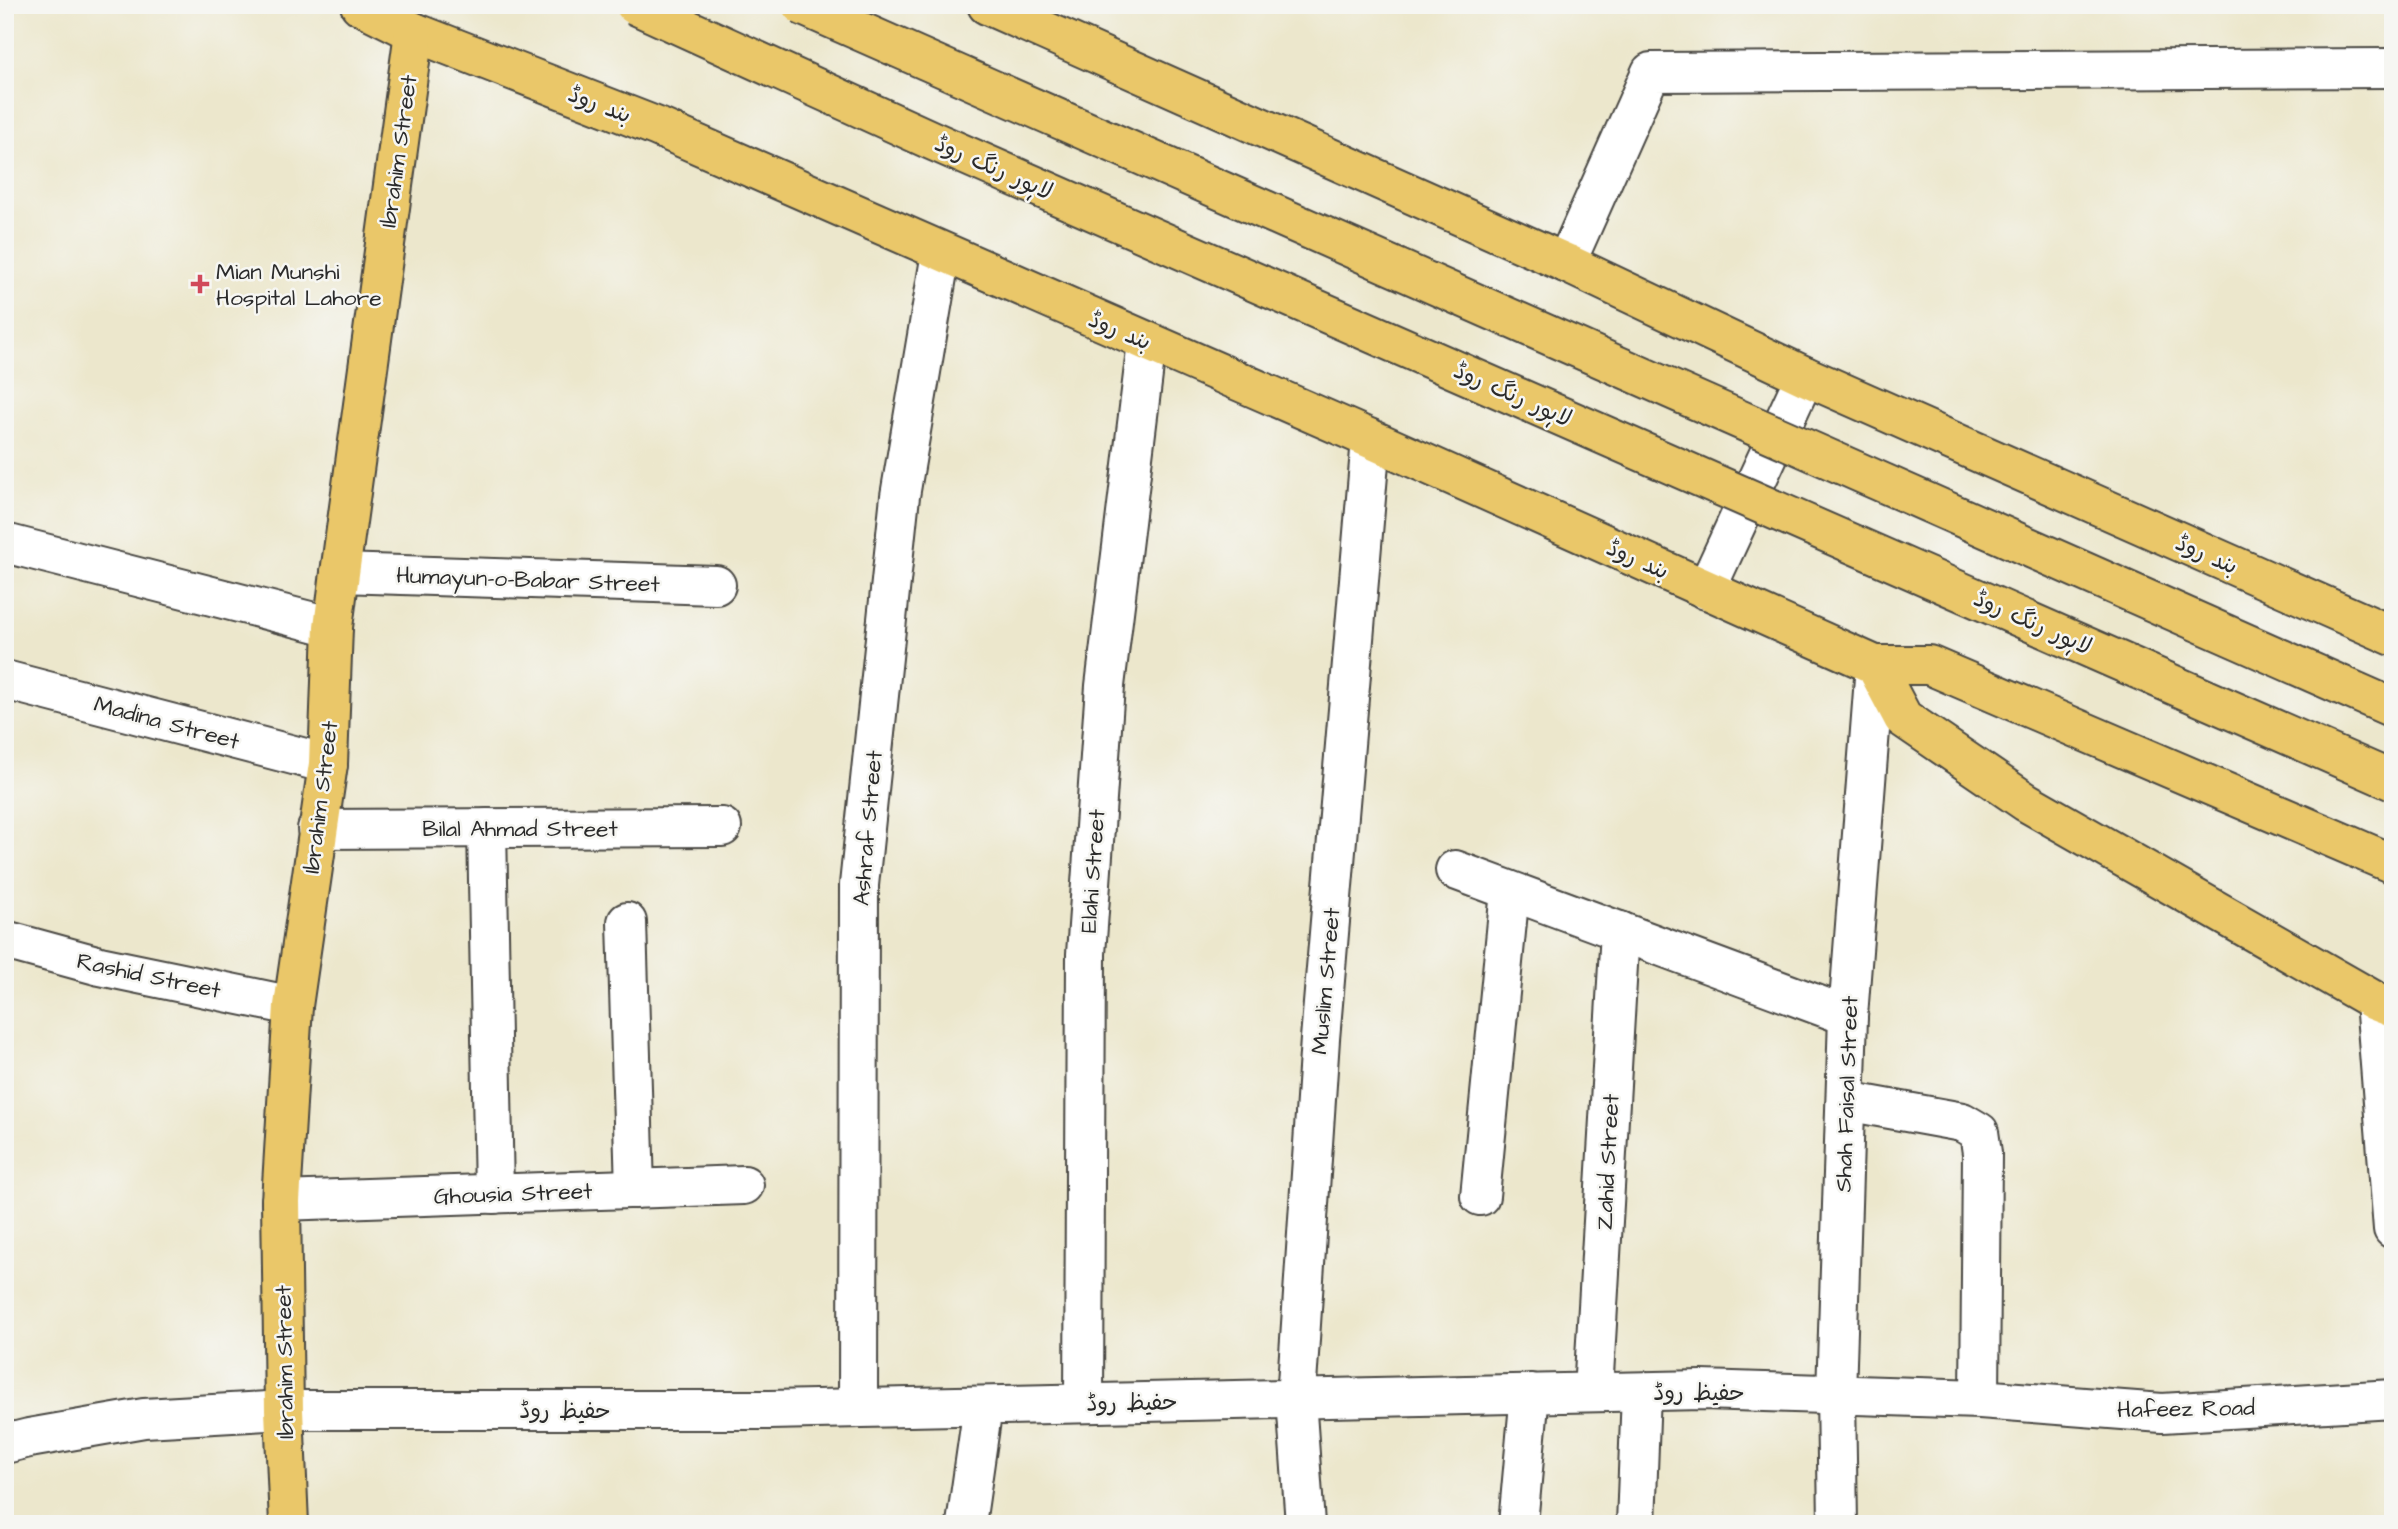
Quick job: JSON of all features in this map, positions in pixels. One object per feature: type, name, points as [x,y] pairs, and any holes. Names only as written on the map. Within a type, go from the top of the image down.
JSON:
[{"type":"main road","name":"بند روڈ","points":[[360,5],[414,32],[658,127],[1371,439],[1875,665],[1928,665],[2393,864]]},
{"type":"main road","name":"لاہور رنگ روڈ","points":[[635,5],[931,140],[2393,780]]},
{"type":"main road","points":[[801,5],[2393,708]]},
{"type":"main road","name":"بند روڈ","points":[[987,5],[1566,263],[1805,376],[2393,636]]},
{"type":"main road","name":"Ibrahim Street","points":[[289,1524],[284,1410],[281,1200],[293,1006],[328,764],[333,627],[414,32]]},
{"type":"main road","points":[[1875,665],[1903,718],[2015,794],[2384,1004]]},
{"type":"street","points":[[1566,263],[1651,72],[2393,68]]},
{"type":"street","name":"Ashraf Street","points":[[858,1408],[859,885],[900,496],[942,253]]},
{"type":"street","name":"Elahi Street","points":[[1084,1403],[1086,954],[1105,686],[1147,342]]},
{"type":"street","points":[[1706,590],[1805,376]]},
{"type":"street","name":"Muslim Street","points":[[1305,1524],[1296,1399],[1324,999],[1371,439]]},
{"type":"street","points":[[5,543],[333,627]]},
{"type":"street","name":"Humayun-o-Babar Street","points":[[340,573],[716,585]]},
{"type":"street","name":"Shah Faisal Street","points":[[1838,1524],[1836,1395],[1848,1016],[1875,665]]},
{"type":"street","name":"Madina Street","points":[[5,680],[328,764]]},
{"type":"street","name":"Bilal Ahmad Street","points":[[317,829],[722,827]]},
{"type":"street","points":[[487,828],[494,1194]]},
{"type":"street","points":[[1455,870],[1848,1016]]},
{"type":"street","points":[[1480,1196],[1510,891]]},
{"type":"street","points":[[627,922],[635,1189]]},
{"type":"street","name":"Zahid Street","points":[[1593,1392],[1620,931]]},
{"type":"street","name":"Rashid Street","points":[[5,940],[100,966],[293,1006]]},
{"type":"street","points":[[2384,1004],[2393,1229]]},
{"type":"street","points":[[1846,1101],[1962,1122],[1979,1132],[1982,1153],[1980,1399]]},
{"type":"street","name":"Ghousia Street","points":[[281,1200],[744,1185]]},
{"type":"street","name":"حفیظ روڈ","points":[[5,1444],[144,1418],[284,1410],[769,1410],[1702,1390],[1980,1399]]},
{"type":"street","points":[[1636,1524],[1641,1391]]},
{"type":"street","points":[[1518,1524],[1530,1393]]},
{"type":"street","name":"Hafeez Road","points":[[1980,1399],[2162,1413],[2393,1399]]},
{"type":"street","points":[[966,1524],[983,1406]]},
{"type":"place","name":"Mian Munshi Hospital Lahore","points":[[200,284]]}]
